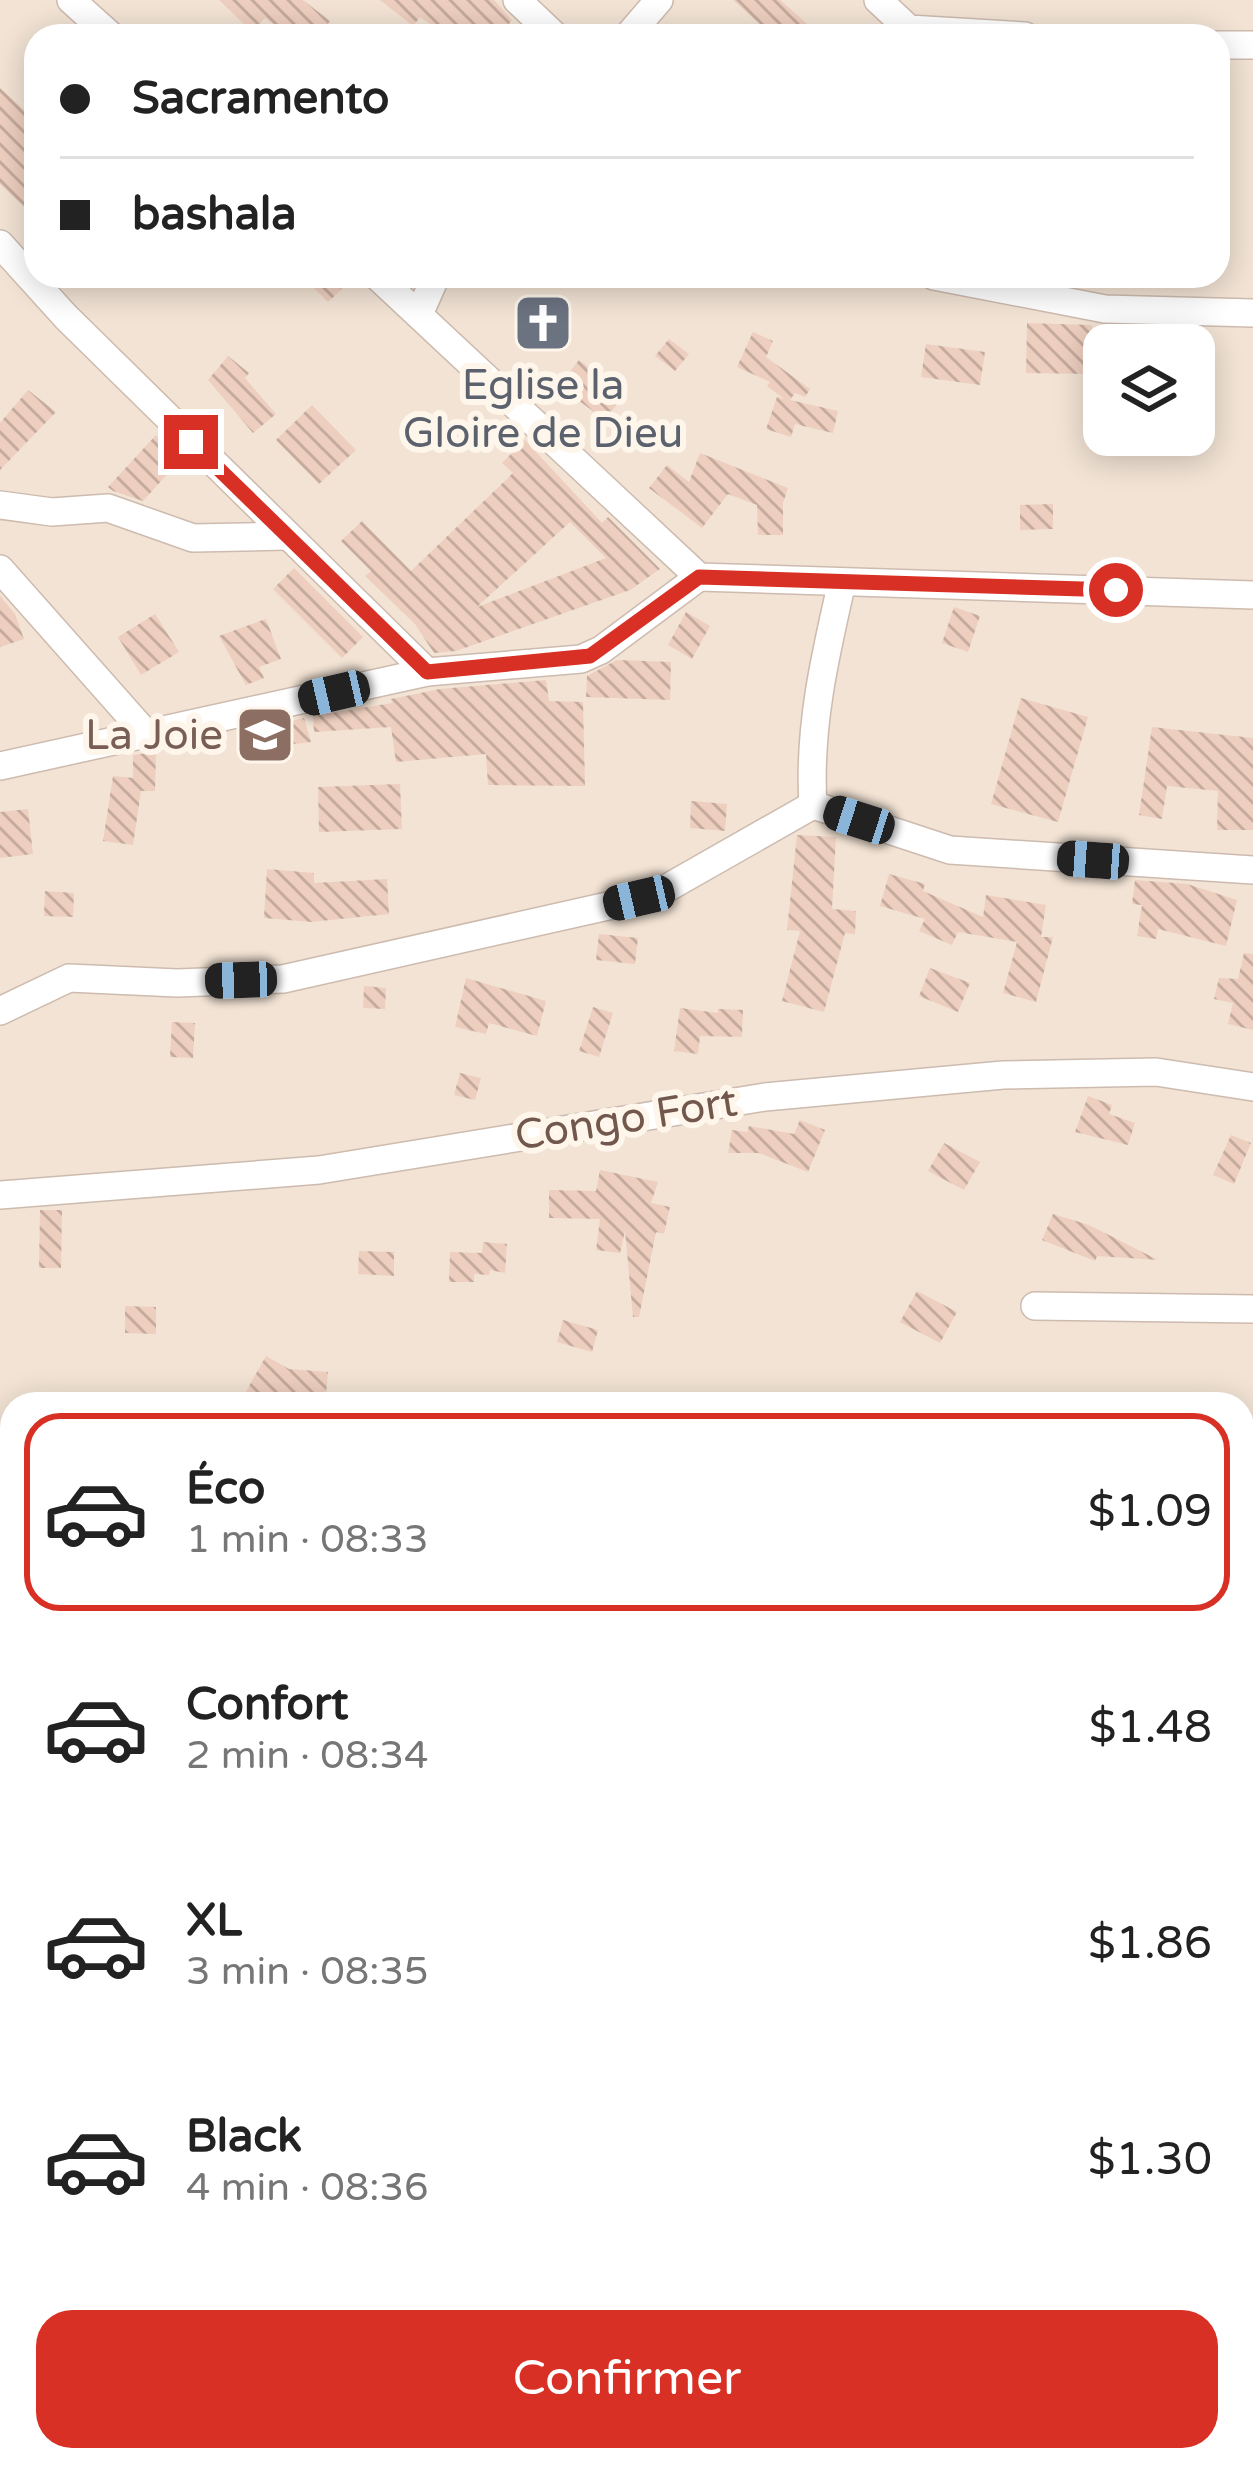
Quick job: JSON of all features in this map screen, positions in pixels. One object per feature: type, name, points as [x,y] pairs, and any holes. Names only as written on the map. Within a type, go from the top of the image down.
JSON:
[{"type":"street","points":[[71,0],[98,24]]},
{"type":"street","points":[[517,0],[542,24]]},
{"type":"street","points":[[638,24],[658,0]]},
{"type":"street","points":[[878,0],[905,24]]},
{"type":"street","points":[[0,244],[24,271]]},
{"type":"street","points":[[40,288],[427,672]]},
{"type":"street","points":[[390,288],[699,577]]},
{"type":"street","points":[[419,314],[431,288]]},
{"type":"street","points":[[996,288],[1105,309],[1253,314]]},
{"type":"street","points":[[0,505],[52,512],[108,508],[193,538],[286,536]]},
{"type":"street","points":[[0,569],[148,736]]},
{"type":"street","points":[[0,766],[427,672],[590,656],[699,577],[1253,595]]},
{"type":"street","points":[[814,806],[811,765],[820,677],[842,582]]},
{"type":"street","points":[[0,1011],[69,978],[177,983],[283,979],[639,898],[660,892],[814,806],[950,850],[1253,870]]},
{"type":"street","name":"Congo Fort","points":[[0,1195],[319,1170],[766,1097],[1003,1075],[1156,1072],[1253,1087]]},
{"type":"street","points":[[1035,1306],[1253,1310]]},
{"type":"shaded area","points":[[0,0],[1253,0],[1253,1392],[0,1392]]},
{"type":"building","points":[[219,0],[303,0],[330,21],[273,24],[265,18],[259,24],[244,24]]},
{"type":"building","points":[[380,0],[494,0],[512,20],[509,24],[430,24],[420,17],[410,24]]},
{"type":"building","points":[[733,0],[780,0],[807,24],[760,24]]},
{"type":"building","points":[[0,88],[24,110],[24,207],[0,184]]},
{"type":"building","points":[[314,288],[342,289],[328,302]]},
{"type":"building","name":"Eglise la Gloire de Dieu","points":[[547,295],[569,312],[539,351],[517,334]]},
{"type":"building","points":[[1027,323],[1083,325],[1083,374],[1026,373]]},
{"type":"building","points":[[753,332],[773,341],[766,357],[810,389],[805,397],[795,393],[790,400],[838,411],[833,433],[795,424],[791,437],[766,429],[777,397],[784,399],[767,386],[770,382],[737,367]]},
{"type":"building","points":[[669,339],[689,354],[675,371],[655,356]]},
{"type":"building","points":[[926,344],[985,352],[980,385],[921,377]]},
{"type":"building","points":[[228,356],[249,373],[245,378],[276,414],[253,433],[208,380]]},
{"type":"building","points":[[579,360],[625,394],[605,420],[559,386]]},
{"type":"building","points":[[28,390],[56,412],[0,470],[0,423]]},
{"type":"building","points":[[312,405],[356,450],[319,484],[276,440]]},
{"type":"building","points":[[156,435],[182,458],[143,501],[108,487]]},
{"type":"building","points":[[525,440],[602,523],[608,517],[660,569],[630,590],[456,651],[434,653],[415,624],[365,576],[371,571],[341,541],[362,521],[411,571],[513,473],[502,463]],"holes":[[[570,522],[606,558],[477,607]]]},
{"type":"building","points":[[700,453],[788,488],[783,535],[758,535],[757,505],[728,494],[702,528],[649,488],[667,465],[689,482]]},
{"type":"building","points":[[1053,504],[1053,529],[1020,530],[1020,505]]},
{"type":"building","points":[[294,568],[363,637],[342,658],[273,589]]},
{"type":"building","points":[[0,596],[15,614],[24,639],[0,647]]},
{"type":"building","points":[[954,607],[980,616],[968,652],[942,643]]},
{"type":"building","points":[[686,612],[710,626],[692,659],[668,645]]},
{"type":"building","points":[[155,614],[179,652],[141,675],[118,637]]},
{"type":"building","points":[[266,619],[281,659],[259,667],[264,678],[246,685],[219,636]]},
{"type":"building","points":[[617,660],[671,662],[670,700],[586,697],[587,676]]},
{"type":"building","points":[[546,680],[549,701],[583,702],[585,786],[488,785],[486,754],[396,762],[391,727],[314,732],[313,716],[392,703],[391,699],[440,689]]},
{"type":"building","points":[[1021,698],[1088,717],[1058,822],[991,804]]},
{"type":"building","points":[[304,718],[311,742],[254,749],[252,729]]},
{"type":"building","points":[[1152,727],[1253,738],[1253,830],[1217,830],[1218,791],[1167,786],[1162,819],[1139,815]]},
{"type":"building","points":[[156,752],[155,791],[141,791],[133,845],[103,841],[113,776],[133,778],[133,755]]},
{"type":"building","points":[[400,784],[402,829],[319,832],[318,787]]},
{"type":"building","points":[[691,801],[727,804],[725,831],[690,828]]},
{"type":"building","points":[[28,809],[33,854],[0,858],[0,812]]},
{"type":"building","points":[[797,835],[836,837],[832,909],[856,911],[855,934],[845,933],[824,1012],[782,1001],[800,931],[787,930]]},
{"type":"building","points":[[267,869],[314,873],[314,883],[387,879],[389,914],[311,922],[264,918]]},
{"type":"building","points":[[889,874],[925,884],[923,891],[983,917],[986,895],[1046,905],[1041,937],[1053,937],[1036,1002],[1003,993],[1017,942],[958,932],[952,945],[919,931],[925,919],[880,906]]},
{"type":"building","points":[[1135,880],[1187,884],[1237,900],[1226,946],[1158,929],[1156,939],[1137,936],[1142,905],[1132,904]]},
{"type":"building","points":[[45,891],[74,893],[73,917],[44,916]]},
{"type":"building","points":[[599,934],[638,938],[635,964],[596,960]]},
{"type":"building","points":[[1244,953],[1253,954],[1253,1030],[1228,1024],[1233,1003],[1214,999],[1219,978],[1238,979]]},
{"type":"building","points":[[930,968],[970,983],[958,1012],[919,996]]},
{"type":"building","points":[[466,978],[546,1001],[537,1036],[489,1023],[486,1034],[455,1027]]},
{"type":"building","points":[[364,986],[386,988],[385,1009],[363,1008]]},
{"type":"building","points":[[593,1007],[613,1013],[599,1057],[579,1051]]},
{"type":"building","points":[[680,1008],[718,1013],[718,1009],[743,1010],[742,1037],[700,1036],[698,1054],[674,1051]]},
{"type":"building","points":[[172,1022],[195,1023],[193,1058],[170,1057]]},
{"type":"building","points":[[460,1073],[481,1078],[475,1100],[454,1095]]},
{"type":"building","points":[[1088,1096],[1112,1105],[1109,1114],[1135,1123],[1128,1145],[1075,1132]]},
{"type":"building","points":[[800,1120],[825,1130],[808,1172],[759,1153],[728,1153],[732,1130],[747,1132],[749,1126],[794,1134]]},
{"type":"building","points":[[1231,1135],[1251,1143],[1234,1184],[1213,1175]]},
{"type":"building","points":[[944,1143],[980,1162],[964,1190],[928,1171]]},
{"type":"building","points":[[600,1170],[658,1182],[651,1203],[670,1207],[664,1234],[656,1232],[639,1317],[633,1317],[625,1231],[620,1253],[596,1250],[600,1219],[549,1218],[549,1190],[596,1191]]},
{"type":"building","points":[[40,1210],[62,1210],[61,1268],[39,1268]]},
{"type":"building","points":[[1053,1214],[1089,1225],[1158,1260],[1097,1256],[1095,1261],[1042,1240]]},
{"type":"building","points":[[483,1242],[507,1244],[505,1273],[490,1270],[489,1275],[474,1274],[474,1282],[449,1282],[450,1252],[482,1253]]},
{"type":"building","points":[[359,1251],[394,1252],[394,1276],[358,1274]]},
{"type":"building","points":[[917,1291],[957,1312],[940,1343],[900,1322]]},
{"type":"building","points":[[125,1306],[156,1307],[156,1334],[125,1333]]},
{"type":"building","points":[[563,1320],[598,1330],[592,1352],[557,1342]]},
{"type":"building","points":[[266,1356],[289,1369],[328,1372],[326,1392],[246,1392]]},
{"type":"place","name":"Eglise la Gloire de Dieu","points":[[543,323]]},
{"type":"place","name":"La Joie","points":[[265,735]]},
{"type":"route","points":[[191,442],[427,672],[590,656],[699,577],[1116,590]]}]
